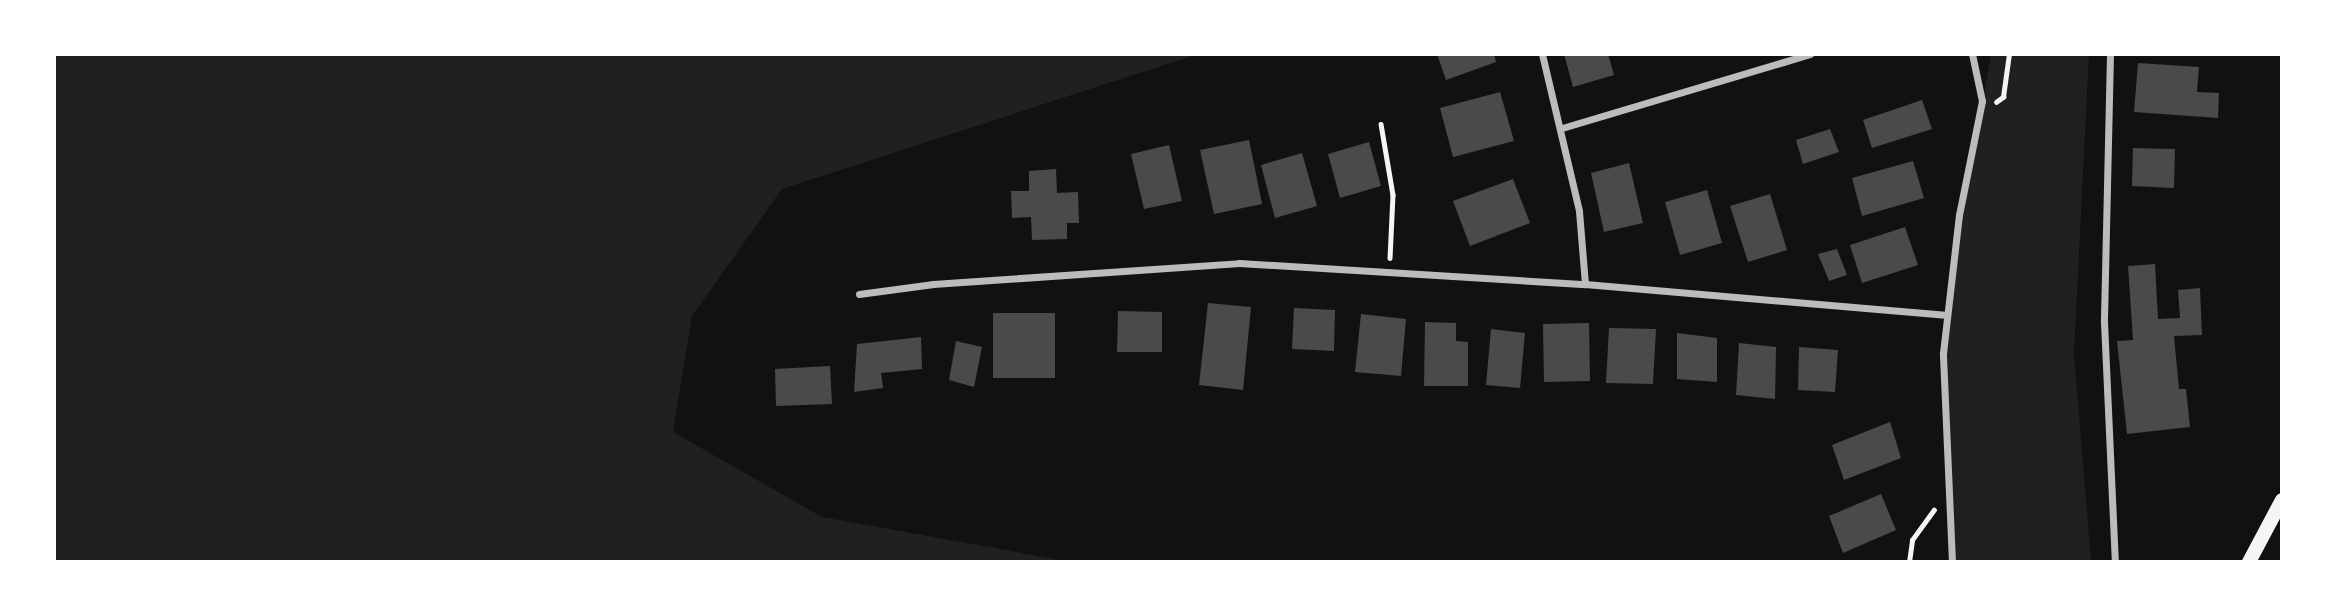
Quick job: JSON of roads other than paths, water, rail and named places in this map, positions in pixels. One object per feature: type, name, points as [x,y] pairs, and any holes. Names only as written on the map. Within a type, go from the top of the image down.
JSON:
[{"type":"main road","points":[[2249,562],[2282,500]]},
{"type":"street","points":[[1542,54],[1562,128],[1579,211],[1585,284]]},
{"type":"street","points":[[1562,128],[1810,54]]},
{"type":"street","points":[[1952,562],[1942,382],[1945,316],[1959,215],[1982,94],[1972,54]]},
{"type":"street","points":[[2110,54],[2104,322],[2115,562]]},
{"type":"street","points":[[859,294],[933,284],[1239,263],[1585,284],[1945,316]]}]
